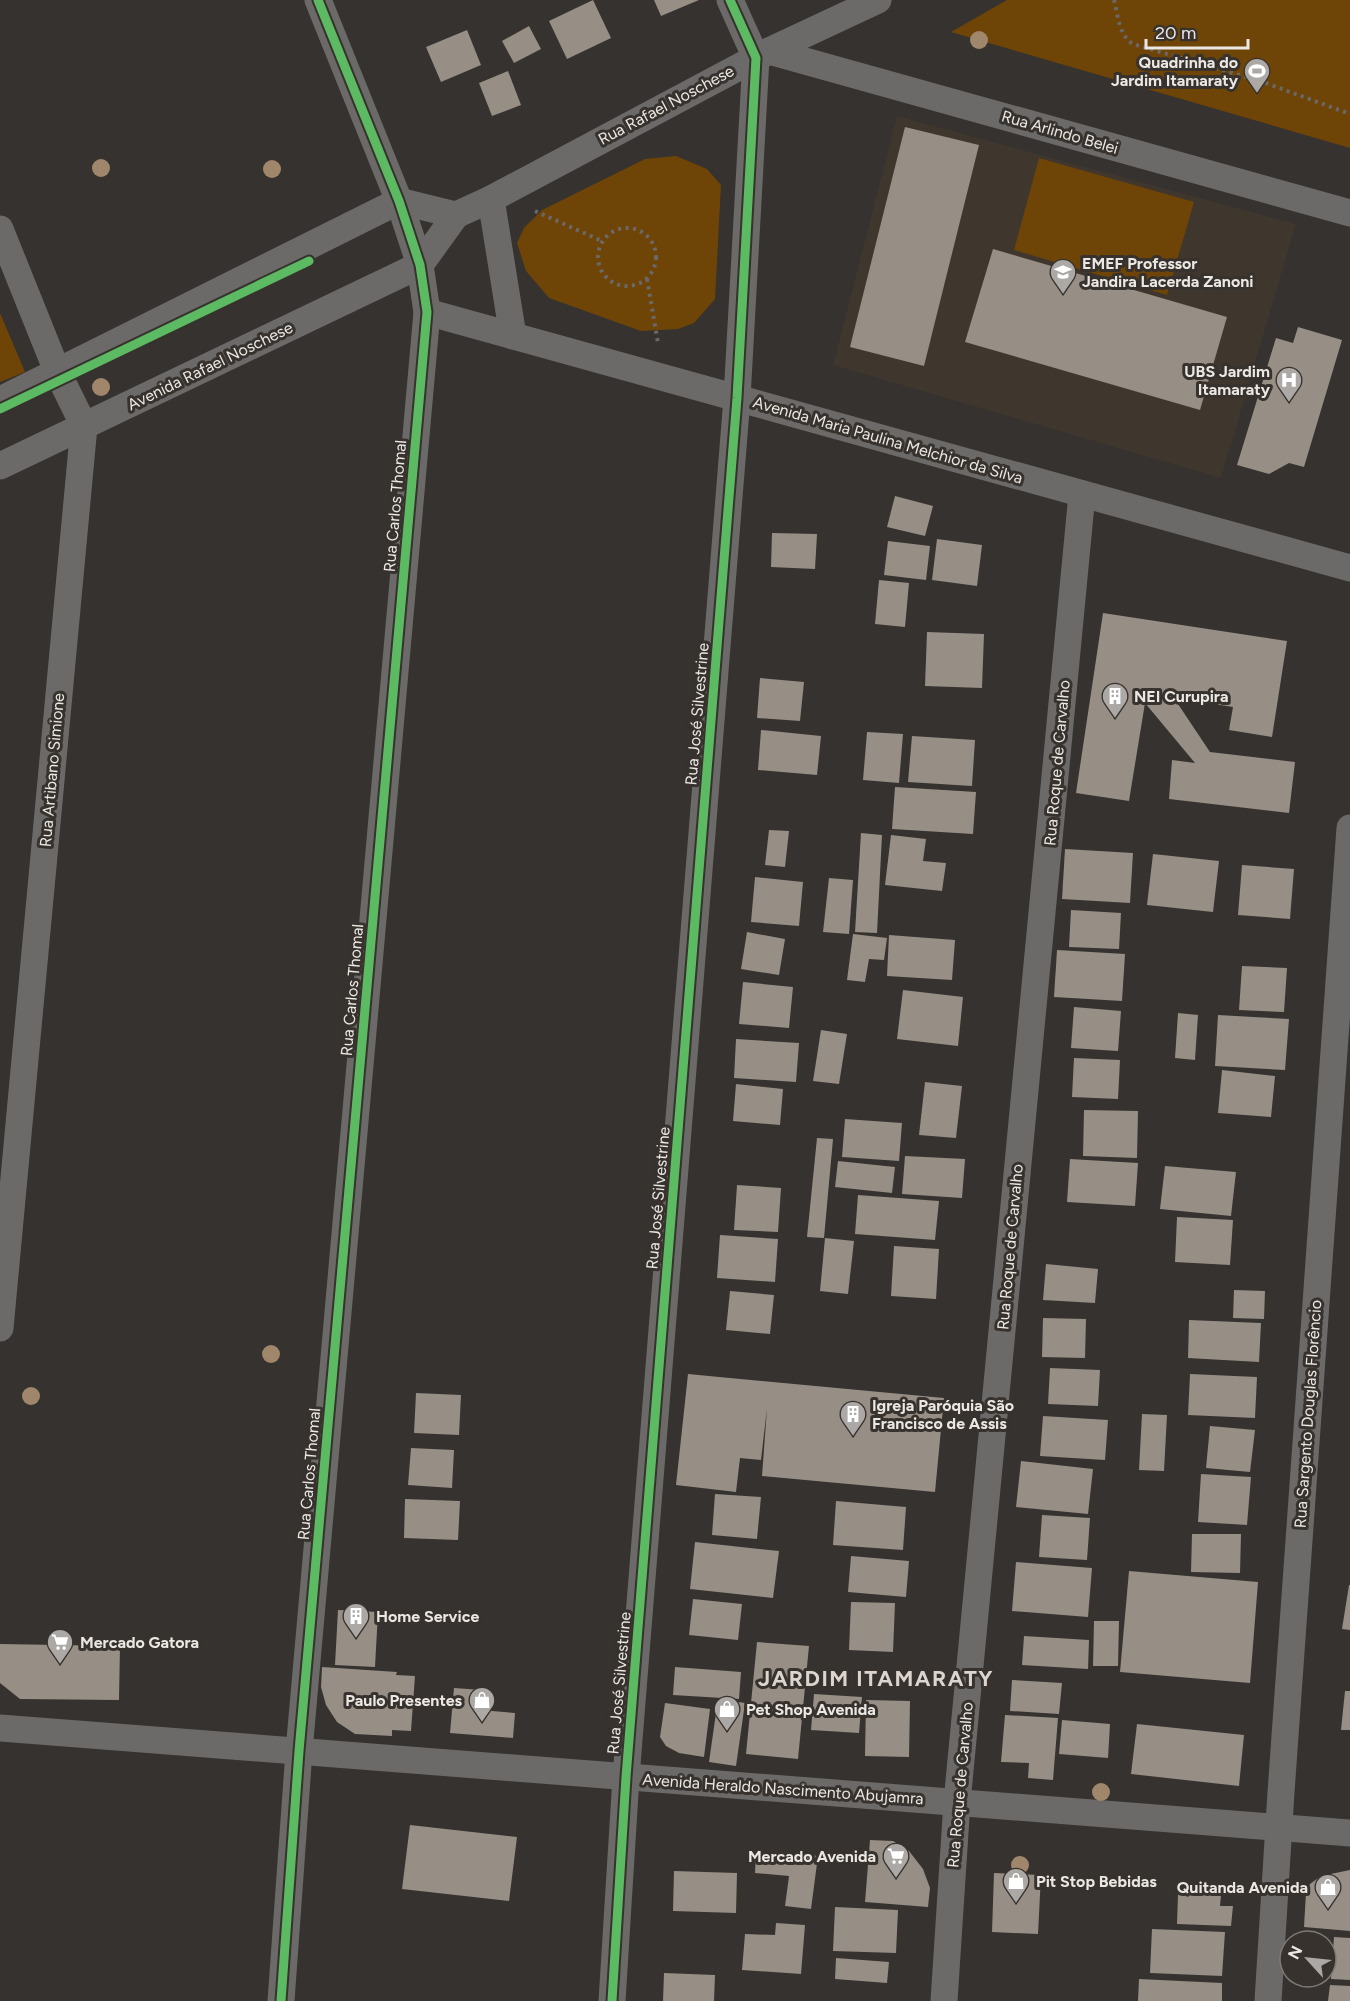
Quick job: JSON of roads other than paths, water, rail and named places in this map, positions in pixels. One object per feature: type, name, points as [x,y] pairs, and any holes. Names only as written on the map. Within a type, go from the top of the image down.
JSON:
[{"type":"street","name":"Rua Carlos Thomal","points":[[281,2001],[299,1751],[427,312],[420,265],[399,201],[318,0]]},
{"type":"street","points":[[730,0],[763,54]]},
{"type":"street","name":"Rua Rafael Noschese","points":[[456,214],[495,197],[763,54],[878,0]]},
{"type":"street","name":"Rua Arlindo Belei","points":[[763,54],[1350,213]]},
{"type":"street","name":"Rua José Silvestrine","points":[[612,2001],[626,1777],[763,54]]},
{"type":"street","points":[[495,197],[513,336]]},
{"type":"street","points":[[0,400],[399,201],[456,214],[420,265]]},
{"type":"street","points":[[0,229],[57,371],[84,426]]},
{"type":"street","name":"Avenida Rafael Noschese","points":[[0,466],[420,265]]},
{"type":"street","name":"Avenida Maria Paulina Melchior da Silva","points":[[427,312],[1350,568]]},
{"type":"street","name":"Rua Artibano Simione","points":[[0,1328],[84,426]]},
{"type":"street","name":"Rua Roque de Carvalho","points":[[944,2001],[957,1802],[1082,494]]},
{"type":"street","name":"Rua Sargento Douglas Florêncio","points":[[1268,2001],[1278,1827],[1350,828]]},
{"type":"street","name":"Avenida Heraldo Nascimento Abujamra","points":[[0,1728],[1350,1833]]},
{"type":"place","name":"Quadrinha do Jardim Itamaraty","points":[[1257,94]]},
{"type":"place","name":"EMEF Professor Jandira Lacerda Zanoni","points":[[1063,295]]},
{"type":"place","name":"UBS Jardim Itamaraty","points":[[1289,403]]},
{"type":"place","name":"NEI Curupira","points":[[1115,719]]},
{"type":"place","name":"Igreja Paróquia São Francisco de Assis","points":[[853,1437]]},
{"type":"place","name":"Home Service","points":[[356,1639]]},
{"type":"place","name":"Mercado Gatora","points":[[60,1665]]},
{"type":"place","name":"Paulo Presentes","points":[[482,1723]]},
{"type":"place","name":"Pet Shop Avenida","points":[[727,1732]]},
{"type":"place","name":"Mercado Avenida","points":[[896,1879]]},
{"type":"place","name":"Pit Stop Bebidas","points":[[1016,1904]]},
{"type":"place","name":"Quitanda Avenida","points":[[1328,1910]]},
{"type":"district","name":"JARDIM ITAMARATY","points":[[876,1678]]}]
